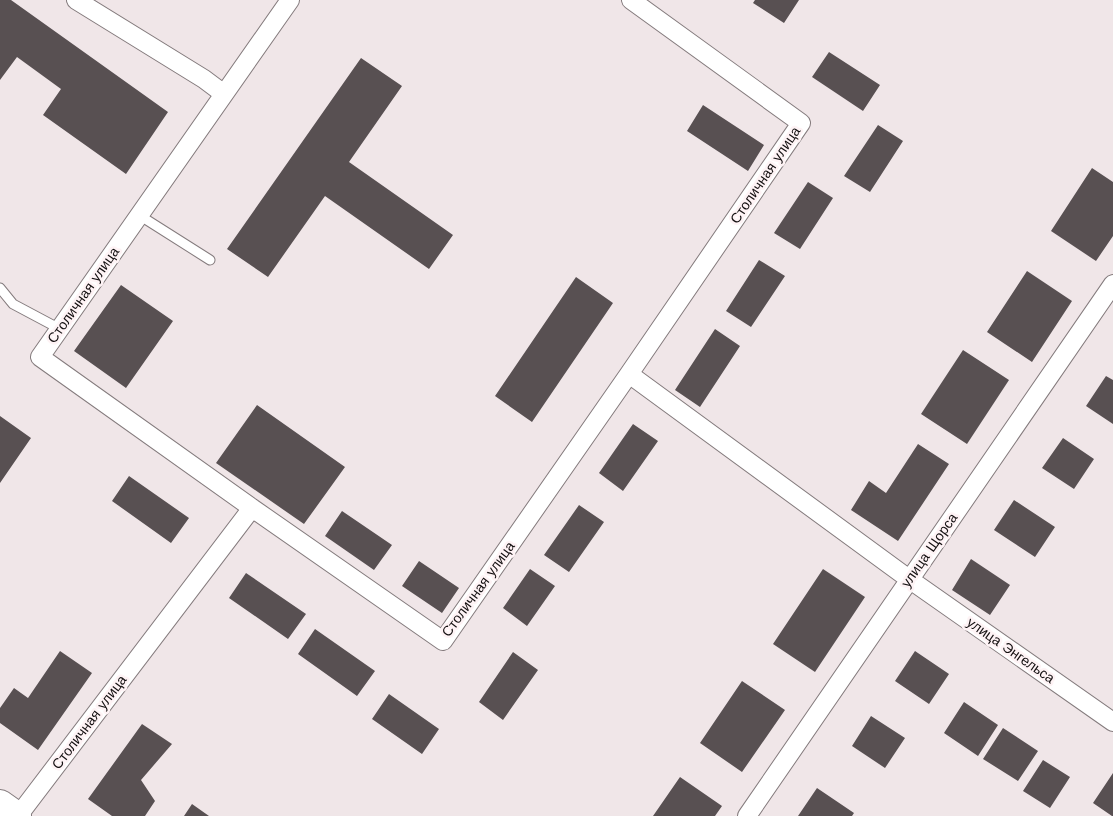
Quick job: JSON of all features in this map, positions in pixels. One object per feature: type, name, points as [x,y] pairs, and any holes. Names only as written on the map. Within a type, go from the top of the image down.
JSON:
[{"type":"main road","points":[[0,804],[18,816]]},
{"type":"street","points":[[76,0],[204,79],[224,94]]},
{"type":"street","name":"Столичная улица","points":[[290,0],[40,357],[443,641],[629,374],[801,122],[632,0]]},
{"type":"street","name":"улица Щорса","points":[[747,816],[1113,284]]},
{"type":"street","points":[[629,374],[909,579]]},
{"type":"street","name":"Столичная улица","points":[[18,816],[252,508]]},
{"type":"street","name":"улица Энгельса","points":[[909,579],[1113,722]]},
{"type":"lane","points":[[139,215],[210,260]]},
{"type":"lane","points":[[0,288],[13,304],[60,329]]},
{"type":"building","points":[[0,0],[11,0],[168,112],[126,174],[43,115],[61,89],[17,57],[0,80]]},
{"type":"building","points":[[755,0],[799,0],[784,23],[753,3]]},
{"type":"building","points":[[829,52],[880,85],[863,111],[812,77]]},
{"type":"building","points":[[361,58],[402,86],[349,162],[453,235],[429,269],[325,196],[268,277],[227,249]]},
{"type":"building","points":[[703,105],[764,145],[748,171],[687,131]]},
{"type":"building","points":[[878,125],[903,141],[870,192],[844,176]]},
{"type":"building","points":[[1092,168],[1113,182],[1113,236],[1096,261],[1051,231]]},
{"type":"building","points":[[808,182],[833,198],[800,249],[774,233]]},
{"type":"building","points":[[759,260],[785,276],[751,327],[726,311]]},
{"type":"building","points":[[1027,271],[1072,301],[1032,362],[987,332]]},
{"type":"building","points":[[576,277],[613,303],[532,422],[495,396]]},
{"type":"building","points":[[121,285],[173,321],[126,388],[74,351]]},
{"type":"building","points":[[715,329],[740,346],[700,407],[675,390]]},
{"type":"building","points":[[963,350],[1009,380],[967,444],[921,414]]},
{"type":"building","points":[[1106,376],[1113,380],[1113,424],[1086,406]]},
{"type":"building","points":[[257,405],[345,467],[304,524],[216,463]]},
{"type":"building","points":[[0,416],[31,438],[0,483]]},
{"type":"building","points":[[633,424],[658,441],[623,491],[599,473]]},
{"type":"building","points":[[1063,438],[1094,459],[1074,489],[1042,468]]},
{"type":"building","points":[[918,444],[949,464],[898,541],[851,510],[869,481],[886,493]]},
{"type":"building","points":[[129,476],[189,518],[171,543],[112,501]]},
{"type":"building","points":[[1014,500],[1055,527],[1035,557],[994,530]]},
{"type":"building","points":[[579,505],[604,522],[569,572],[544,555]]},
{"type":"building","points":[[342,511],[392,545],[374,570],[325,536]]},
{"type":"building","points":[[971,559],[1010,585],[990,615],[952,590]]},
{"type":"building","points":[[419,561],[459,588],[442,613],[402,586]]},
{"type":"building","points":[[530,569],[555,586],[527,626],[503,608]]},
{"type":"building","points":[[823,569],[865,597],[815,672],[773,644]]},
{"type":"building","points":[[246,573],[306,614],[288,639],[229,598]]},
{"type":"building","points":[[315,629],[375,671],[357,696],[298,654]]},
{"type":"building","points":[[60,651],[92,673],[38,750],[0,723],[0,708],[14,688],[28,698]]},
{"type":"building","points":[[915,651],[949,674],[929,704],[895,681]]},
{"type":"building","points":[[513,652],[538,670],[503,720],[479,702]]},
{"type":"building","points":[[742,681],[785,710],[742,772],[700,743]]},
{"type":"building","points":[[389,694],[439,729],[422,754],[372,719]]},
{"type":"building","points":[[964,702],[998,725],[978,756],[944,733]]},
{"type":"building","points":[[871,716],[905,738],[885,768],[852,746]]},
{"type":"building","points":[[142,724],[172,744],[141,780],[155,801],[145,816],[112,816],[88,799]]},
{"type":"building","points":[[1003,728],[1038,751],[1018,781],[983,759]]},
{"type":"building","points":[[1043,760],[1070,777],[1050,808],[1023,791]]},
{"type":"building","points":[[1113,773],[1113,816],[1112,816],[1093,803]]},
{"type":"building","points":[[680,777],[722,806],[715,816],[653,816]]},
{"type":"building","points":[[817,788],[854,813],[852,816],[798,816]]},
{"type":"building","points":[[192,804],[209,816],[184,816]]}]
